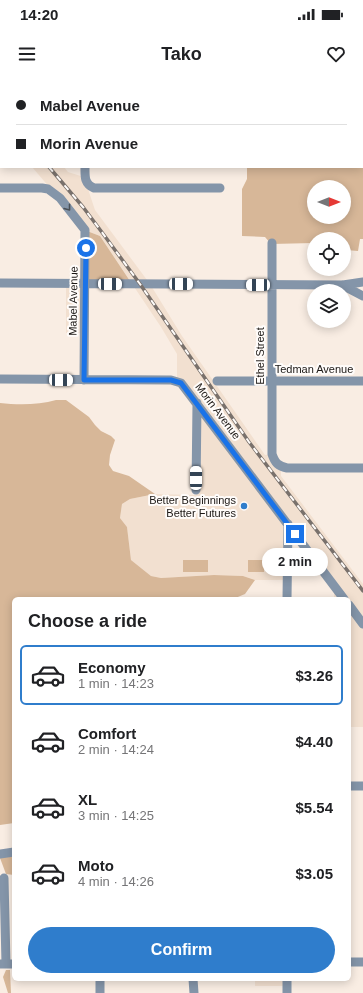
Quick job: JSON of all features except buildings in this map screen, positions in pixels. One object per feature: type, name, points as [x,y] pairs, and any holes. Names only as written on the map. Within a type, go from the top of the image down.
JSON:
[{"type":"street","points":[[85,168],[86,182],[88,186],[94,188],[220,188]]},
{"type":"street","name":"Mabel Avenue","points":[[0,188],[48,189],[60,198],[85,230],[84,380]]},
{"type":"street","name":"Ethel Street","points":[[272,243],[272,454],[277,464],[293,468],[363,468]]},
{"type":"street","points":[[349,284],[363,282]]},
{"type":"street","points":[[0,283],[307,285]]},
{"type":"street","points":[[351,290],[363,296]]},
{"type":"street","name":"Morin Avenue","points":[[1,379],[177,381],[181,383],[343,597]]},
{"type":"street","name":"Tedman Avenue","points":[[217,381],[363,381]]},
{"type":"street","points":[[196,490],[197,403]]},
{"type":"street","points":[[288,524],[288,597]]},
{"type":"street","points":[[351,608],[363,624]]},
{"type":"street","points":[[351,786],[363,786]]},
{"type":"street","points":[[0,854],[12,852]]},
{"type":"street","points":[[4,878],[7,964]]},
{"type":"street","points":[[351,962],[363,962]]},
{"type":"street","points":[[100,981],[100,993]]},
{"type":"street","points":[[193,981],[194,993]]},
{"type":"street","points":[[287,981],[287,993]]},
{"type":"shaded area","points":[[33,168],[65,168],[68,172],[84,177],[95,210],[150,284],[182,336],[265,455],[272,454],[281,467],[281,476],[363,584],[363,727],[351,727],[351,597],[334,597],[334,587],[288,525],[287,580],[255,580],[243,576],[214,575],[161,578],[151,576],[131,560],[127,527],[120,518],[122,504],[130,499],[155,494],[196,495],[197,403],[177,381],[177,354],[161,327],[100,236],[87,231]]},
{"type":"shaded area","points":[[247,168],[363,168],[363,239],[360,239],[358,251],[351,250],[351,232],[307,232],[307,243],[271,244],[265,237],[242,236],[242,189],[247,179]]},
{"type":"shaded area","points":[[87,231],[100,236],[132,284],[86,283]]},
{"type":"shaded area","points":[[66,284],[85,284],[84,333],[66,333]]},
{"type":"shaded area","points":[[56,400],[66,400],[89,417],[101,431],[111,436],[115,440],[110,455],[109,465],[113,471],[129,476],[155,494],[130,499],[122,504],[120,518],[127,527],[131,560],[151,576],[161,578],[214,575],[243,576],[255,580],[245,594],[238,597],[12,597],[12,823],[0,825],[0,403],[43,403]]},
{"type":"shaded area","points":[[183,560],[208,560],[208,572],[183,572]]},
{"type":"shaded area","points":[[248,560],[264,560],[264,572],[248,572]]},
{"type":"shaded area","points":[[12,854],[12,875],[6,874],[0,858]]},
{"type":"shaded area","points":[[6,970],[10,970],[11,993],[8,993],[3,977]]},
{"type":"shaded area","points":[[255,981],[287,981],[287,986],[255,986]]},
{"type":"railway","points":[[50,168],[101,231],[140,284],[249,442],[363,591]]},
{"type":"place","name":"Better Beginnings Better Futures","points":[[244,506]]},
{"type":"route","points":[[86,248],[84,380],[171,380],[181,383],[295,534]]}]
